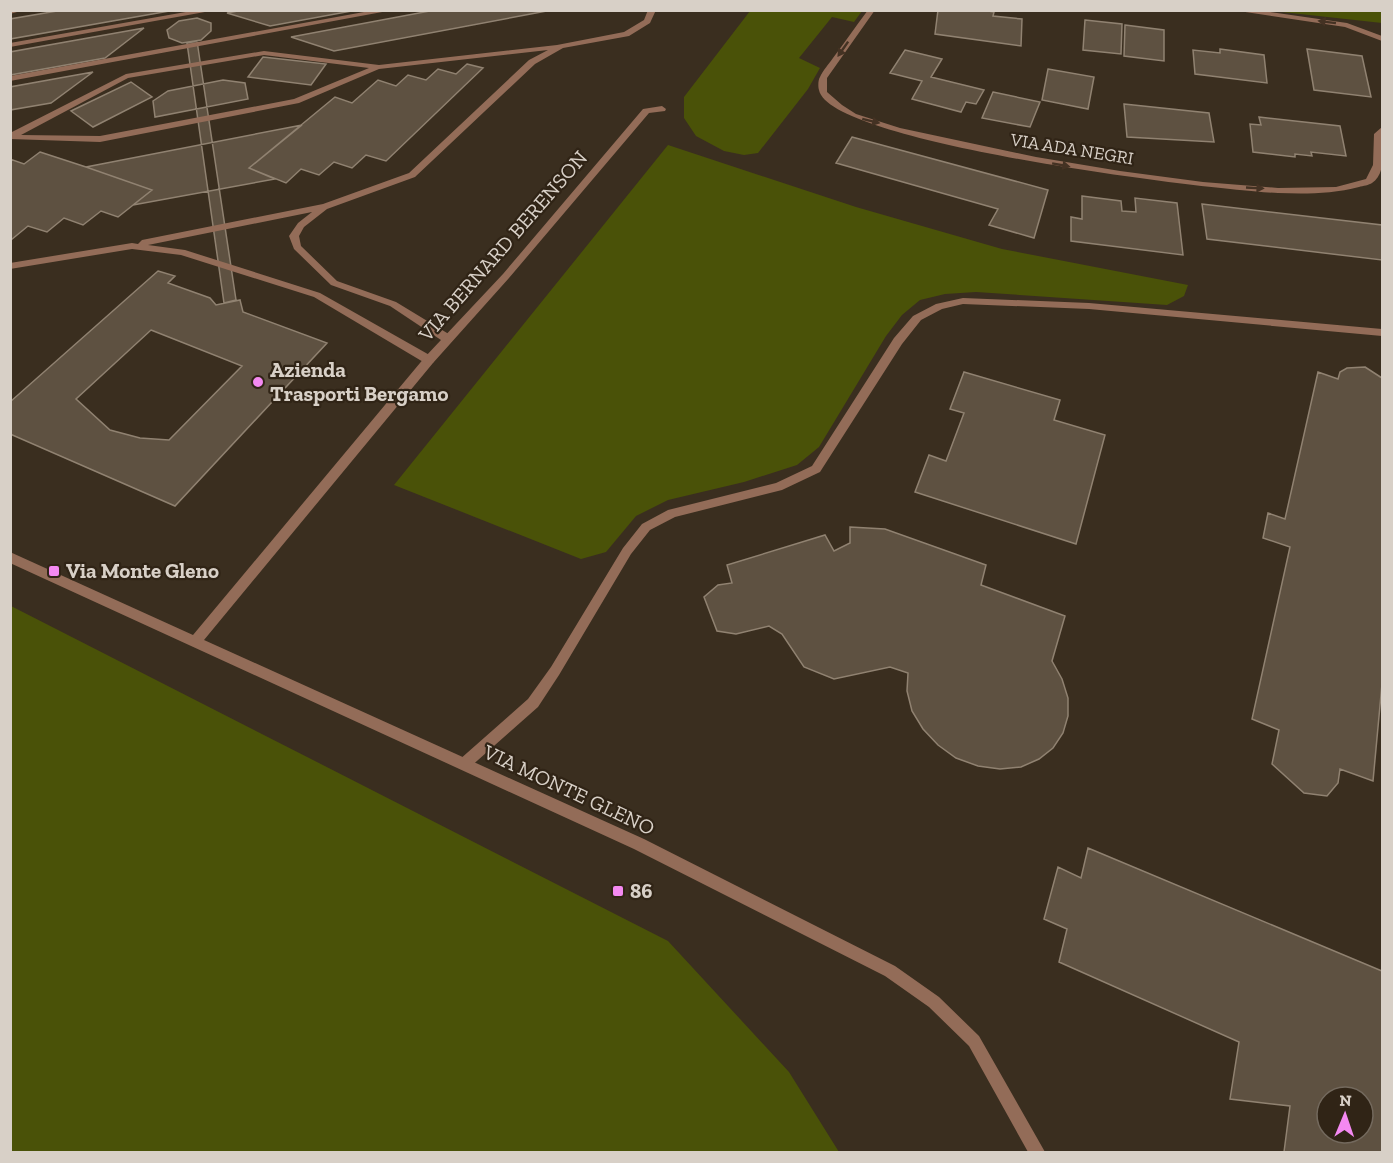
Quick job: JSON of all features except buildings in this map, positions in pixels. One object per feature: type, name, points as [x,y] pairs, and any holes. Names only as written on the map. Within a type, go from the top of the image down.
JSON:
[{"type":"street","points":[[10,12],[21,10]]},
{"type":"street","points":[[10,45],[213,10]]},
{"type":"street","points":[[10,79],[390,10]]},
{"type":"street","points":[[12,137],[126,76],[264,53],[379,67],[561,46],[626,34],[648,21],[652,10]]},
{"type":"street","name":"VIA ADA NEGRI","points":[[872,10],[824,78],[823,92],[834,105],[860,118],[1000,154],[1097,172],[1254,189],[1353,188],[1371,180],[1377,170],[1378,134],[1383,130]]},
{"type":"street","points":[[1235,10],[1347,25],[1383,39]]},
{"type":"street","points":[[10,266],[132,246],[324,207],[412,175],[532,63],[561,46]]},
{"type":"street","points":[[12,137],[100,139],[111,137],[296,101],[379,67]]},
{"type":"street","name":"VIA BERNARD BERENSON","points":[[195,641],[429,360],[506,276],[646,111],[662,109]]},
{"type":"street","points":[[324,207],[301,225],[294,236],[297,247],[334,283],[393,304],[448,339]]},
{"type":"street","points":[[132,246],[182,252],[317,295],[429,360]]},
{"type":"street","points":[[464,764],[533,703],[555,671],[627,551],[646,527],[672,513],[778,487],[816,469],[898,341],[917,318],[939,306],[963,301],[1089,306],[1383,333]]},
{"type":"street","name":"VIA MONTE GLENO","points":[[10,557],[639,844],[890,971],[934,1002],[974,1041],[1037,1152]]},
{"type":"green space","points":[[750,11],[862,11],[854,22],[832,17],[799,58],[820,68],[808,89],[758,153],[744,155],[724,151],[696,136],[684,118],[684,97]]},
{"type":"green space","points":[[1273,11],[1382,11],[1382,23]]},
{"type":"green space","points":[[668,145],[856,207],[1002,249],[1188,285],[1184,296],[1167,305],[976,292],[945,294],[920,300],[902,315],[886,336],[819,447],[797,465],[744,482],[668,500],[636,516],[606,552],[581,559],[394,485]]},
{"type":"green space","points":[[11,606],[668,941],[789,1072],[839,1152],[11,1152]]},
{"type":"place","name":"Azienda Trasporti Bergamo","points":[[258,382]]},
{"type":"place","name":"Via Monte Gleno","points":[[54,571]]},
{"type":"place","name":"86","points":[[618,891]]}]
